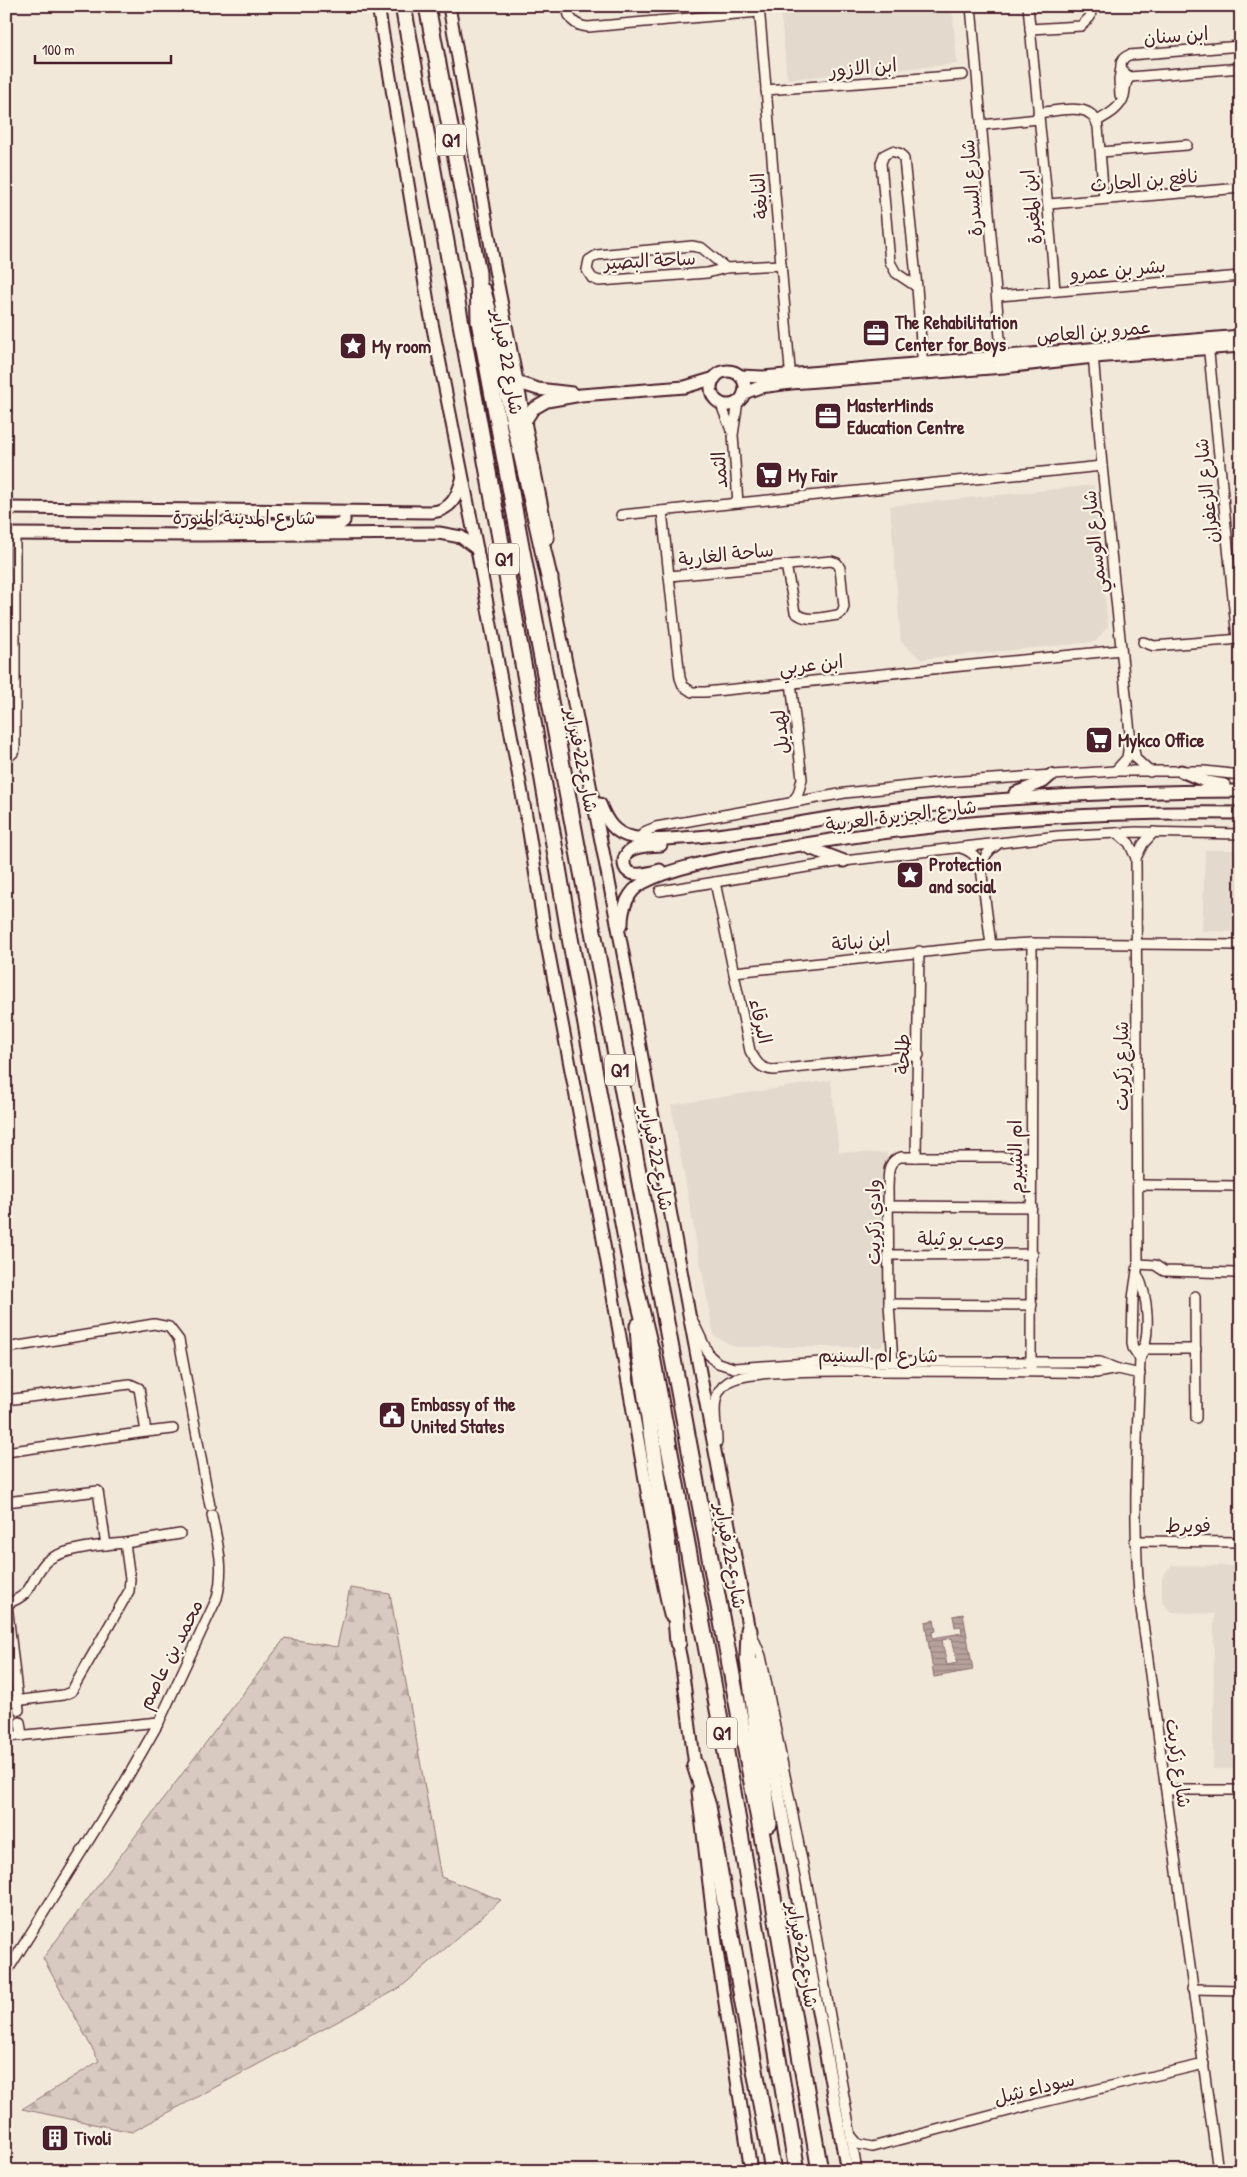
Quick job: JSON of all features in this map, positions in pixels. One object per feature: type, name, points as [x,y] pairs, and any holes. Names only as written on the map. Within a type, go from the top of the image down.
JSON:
[{"type":"highway","name":"شارع 22 فبراير","points":[[402,6],[526,680],[575,967],[638,1297],[651,1350],[730,1774],[798,2171]]},
{"type":"highway","name":"شارع 22 فبراير","points":[[427,6],[478,272],[479,321],[768,1868],[820,2171]]},
{"type":"highway","points":[[478,272],[493,328],[551,586]]},
{"type":"highway","points":[[638,1297],[640,1358],[673,1582],[678,1643]]},
{"type":"highway","points":[[749,1630],[748,1659],[768,1821],[768,1868]]},
{"type":"highway","points":[[695,1765],[708,1806],[773,2171]]},
{"type":"main road","points":[[378,6],[428,298],[530,832],[545,934],[600,1222],[662,1577],[678,1643],[695,1765],[717,1951],[751,2171]]},
{"type":"main road","name":"شارع 22 فبراير","points":[[449,6],[516,382],[552,559],[551,586],[592,786],[689,1314],[853,2170]]},
{"type":"main road","name":"عمرو بن العاص","points":[[1208,344],[1241,336]]},
{"type":"main road","name":"عمرو بن العاص","points":[[740,376],[791,379],[1003,362],[1093,352],[1208,344],[1241,346]]},
{"type":"main road","points":[[524,423],[528,415],[540,404],[581,395],[685,387],[715,378],[727,371],[740,376],[744,384],[741,397],[732,404],[685,387]]},
{"type":"main road","points":[[715,378],[712,385],[716,398]]},
{"type":"main road","name":"عمرو بن العاص","points":[[741,397],[760,387],[791,379]]},
{"type":"main road","points":[[516,382],[538,389],[581,395]]},
{"type":"main road","name":"شارع المدينة المنورة","points":[[6,508],[344,512],[440,511],[454,501],[462,479]]},
{"type":"main road","points":[[201,535],[241,526],[339,524],[344,521],[344,512]]},
{"type":"main road","name":"شارع المدينة المنورة","points":[[11,534],[438,533],[461,537],[477,549]]},
{"type":"main road","points":[[1181,771],[1207,782],[1241,786]]},
{"type":"main road","points":[[993,799],[1026,790],[1043,782],[1051,775]]},
{"type":"main road","name":"شارع الجزيرة العربية","points":[[592,786],[609,824],[623,834],[639,838],[668,839],[729,834],[878,811],[993,799],[1104,792],[1241,791]]},
{"type":"main road","name":"شارع الجزيرة العربية","points":[[622,948],[622,916],[628,897],[634,889],[642,883],[667,873],[721,859],[902,830],[1004,820],[1080,816],[1241,813]]},
{"type":"main road","points":[[721,859],[638,874],[627,870],[624,863],[626,855],[636,848],[702,841],[729,834]]},
{"type":"main road","points":[[800,845],[815,848],[844,861]]},
{"type":"street","points":[[567,6],[572,21],[588,27],[759,9]]},
{"type":"street","name":"شارع السدرة","points":[[971,6],[1003,362]]},
{"type":"street","name":"ابن المغيرة","points":[[1028,6],[1038,116],[1049,204],[1055,291]]},
{"type":"street","points":[[1030,30],[1081,26],[1090,17],[1092,6]]},
{"type":"street","name":"النابغة","points":[[759,9],[791,379]]},
{"type":"street","name":"ابن سنان","points":[[1121,67],[1122,59],[1129,55],[1241,46]]},
{"type":"street","points":[[1097,122],[1117,109],[1122,100],[1125,83],[1130,77],[1123,72],[1121,67]]},
{"type":"street","points":[[1121,67],[1119,80],[1122,100]]},
{"type":"street","name":"ابن سنان","points":[[1130,77],[1241,68]]},
{"type":"street","name":"ابن الازور","points":[[766,90],[964,75]]},
{"type":"street","points":[[982,125],[1080,109],[1089,112],[1097,122],[1104,199]]},
{"type":"street","points":[[1100,152],[1188,145]]},
{"type":"street","points":[[917,287],[896,273],[890,262],[881,163],[884,155],[892,151],[901,154],[905,162],[917,287],[923,369]]},
{"type":"street","name":"نافع بن الحارث","points":[[1049,204],[1241,188]]},
{"type":"street","name":"ساحة البصير","points":[[726,268],[709,252],[696,246],[597,255],[591,258],[587,266],[590,276],[599,281],[707,273],[726,268],[781,265]]},
{"type":"street","name":"بشر بن عمرو","points":[[998,296],[1241,276]]},
{"type":"street","name":"شارع الزعفران","points":[[1208,344],[1239,639]]},
{"type":"street","name":"شارع الوسمي","points":[[1093,352],[1102,466],[1130,733],[1136,759],[1150,772]]},
{"type":"street","name":"الثمد","points":[[738,503],[733,435],[741,397]]},
{"type":"street","name":"الثمد","points":[[716,398],[733,435]]},
{"type":"street","points":[[621,515],[1102,466]]},
{"type":"street","name":"ابن عربي","points":[[662,511],[680,678],[683,686],[692,692],[1121,650]]},
{"type":"street","points":[[6,759],[15,749],[11,534]]},
{"type":"street","name":"ساحة الغارية","points":[[669,576],[786,565],[831,561],[837,563],[840,568],[844,607],[842,612],[838,615],[808,619],[800,617],[794,612],[786,565]]},
{"type":"street","points":[[1143,642],[1154,646],[1239,639]]},
{"type":"street","name":"لهديل","points":[[791,682],[802,779],[814,798]]},
{"type":"street","name":"شارع الوسمي","points":[[1115,771],[1127,758],[1130,733]]},
{"type":"street","name":"شارع الجزيرة العربية","points":[[639,838],[646,831],[656,827],[792,802],[946,782],[1115,771],[1214,771],[1241,775]]},
{"type":"street","name":"لهديل","points":[[792,802],[798,794],[802,779]]},
{"type":"street","points":[[1136,858],[1143,844],[1154,832]]},
{"type":"street","name":"شارع الجزيرة العربية","points":[[660,891],[844,861],[1058,836],[1154,832],[1241,834]]},
{"type":"street","points":[[1117,833],[1130,843],[1136,858]]},
{"type":"street","points":[[982,868],[984,858],[989,850],[998,844]]},
{"type":"street","points":[[961,848],[971,852],[978,859],[982,868],[991,945]]},
{"type":"street","name":"شارع زكريت","points":[[1133,1348],[1134,1298],[1138,1264],[1136,858]]},
{"type":"street","name":"البرقاء","points":[[715,882],[750,1051],[756,1062],[763,1069],[774,1070],[918,1055]]},
{"type":"street","name":"ابن نباتة","points":[[734,972],[919,951],[991,945],[1032,943],[1241,946]]},
{"type":"street","name":"ام الشبرم","points":[[1031,1367],[1032,943]]},
{"type":"street","name":"طلحة","points":[[916,1157],[919,951]]},
{"type":"street","name":"وادي زكريت","points":[[893,1362],[889,1304],[890,1165],[897,1158],[1030,1157]]},
{"type":"street","points":[[1138,1185],[1241,1186]]},
{"type":"street","points":[[889,1206],[1032,1207]]},
{"type":"street","name":"وعب بو ثيلة","points":[[889,1255],[1032,1254]]},
{"type":"street","points":[[1138,1264],[1156,1265],[1164,1271],[1236,1273]]},
{"type":"street","name":"شارع زكريت","points":[[1137,1274],[1145,1294],[1145,1348],[1140,1359],[1136,1452],[1135,1541],[1141,1611],[1218,2171]]},
{"type":"street","points":[[1195,1296],[1196,1418]]},
{"type":"street","points":[[889,1304],[1032,1305]]},
{"type":"street","name":"شارع ام السنيم","points":[[689,1314],[709,1355],[718,1363],[729,1368],[822,1362],[893,1362],[1031,1367]]},
{"type":"street","name":"محمد بن عاصم","points":[[6,1348],[154,1324],[169,1327],[179,1340],[221,1564],[222,1579],[217,1598],[158,1722],[6,1737]]},
{"type":"street","points":[[1133,1348],[1196,1349]]},
{"type":"street","points":[[1133,1348],[1140,1359]]},
{"type":"street","name":"شارع ام السنيم","points":[[718,1467],[715,1401],[723,1386],[735,1378],[808,1371],[1031,1367],[1100,1362],[1118,1369],[1140,1374]]},
{"type":"street","points":[[6,1400],[130,1384],[139,1388],[146,1432]]},
{"type":"street","points":[[6,1452],[173,1429]]},
{"type":"street","points":[[6,1502],[98,1491],[106,1545]]},
{"type":"street","points":[[18,1705],[6,1604],[27,1594],[45,1564],[55,1555],[180,1534]]},
{"type":"street","name":"فويرط","points":[[1135,1541],[1241,1542]]},
{"type":"street","points":[[6,1702],[18,1705],[71,1692],[129,1591],[130,1578],[125,1543]]},
{"type":"street","name":"شارع 22 فبراير","points":[[749,1630],[759,1648],[763,1665],[809,1895],[852,2137],[853,2170]]},
{"type":"street","points":[[20,1722],[22,1736]]},
{"type":"street","points":[[6,1973],[122,1787],[158,1722]]},
{"type":"street","points":[[1167,1790],[1241,1790]]},
{"type":"street","points":[[1192,1990],[1241,1990]]},
{"type":"street","name":"سوداء نثيل","points":[[872,2147],[1035,2104],[1204,2064]]},
{"type":"street","points":[[852,2137],[858,2144],[872,2147]]},
{"type":"street","points":[[853,2170],[861,2155],[872,2147]]},
{"type":"shaded area","points":[[780,6],[952,6],[957,64],[787,79]]},
{"type":"shaded area","points":[[1094,485],[1108,626],[1095,642],[921,659],[901,642],[890,506]]},
{"type":"shaded area","points":[[1205,850],[1241,850],[1241,932],[1202,931]]},
{"type":"shaded area","points":[[831,1080],[839,1152],[887,1153],[888,1336],[881,1347],[735,1347],[714,1336],[671,1105]]},
{"type":"shaded area","points":[[1172,1565],[1241,1566],[1241,1769],[1213,1769],[1214,1614],[1171,1612],[1162,1602],[1162,1577]]},
{"type":"shaded area","points":[[963,1614],[973,1670],[934,1677],[925,1622],[934,1620],[936,1631],[932,1632],[933,1638],[962,1633],[961,1626],[955,1627],[953,1616]],"holes":[[[952,1638],[957,1663],[947,1665],[942,1640]]]},
{"type":"green space","points":[[350,1588],[390,1594],[441,1877],[501,1900],[400,1988],[132,2132],[22,2109],[99,2061],[43,1958],[285,1638],[337,1647]]},
{"type":"place","name":"The Rehabilitation Center for Boys","points":[[876,333]]},
{"type":"place","name":"My room","points":[[353,346]]},
{"type":"place","name":"MasterMinds Education Centre","points":[[828,416]]},
{"type":"place","name":"My Fair","points":[[769,475]]},
{"type":"place","name":"Mykco Office","points":[[1099,740]]},
{"type":"place","name":"Protection and social","points":[[910,875]]},
{"type":"place","name":"Embassy of the United States","points":[[392,1415]]},
{"type":"place","name":"Tivoli","points":[[55,2138]]}]
